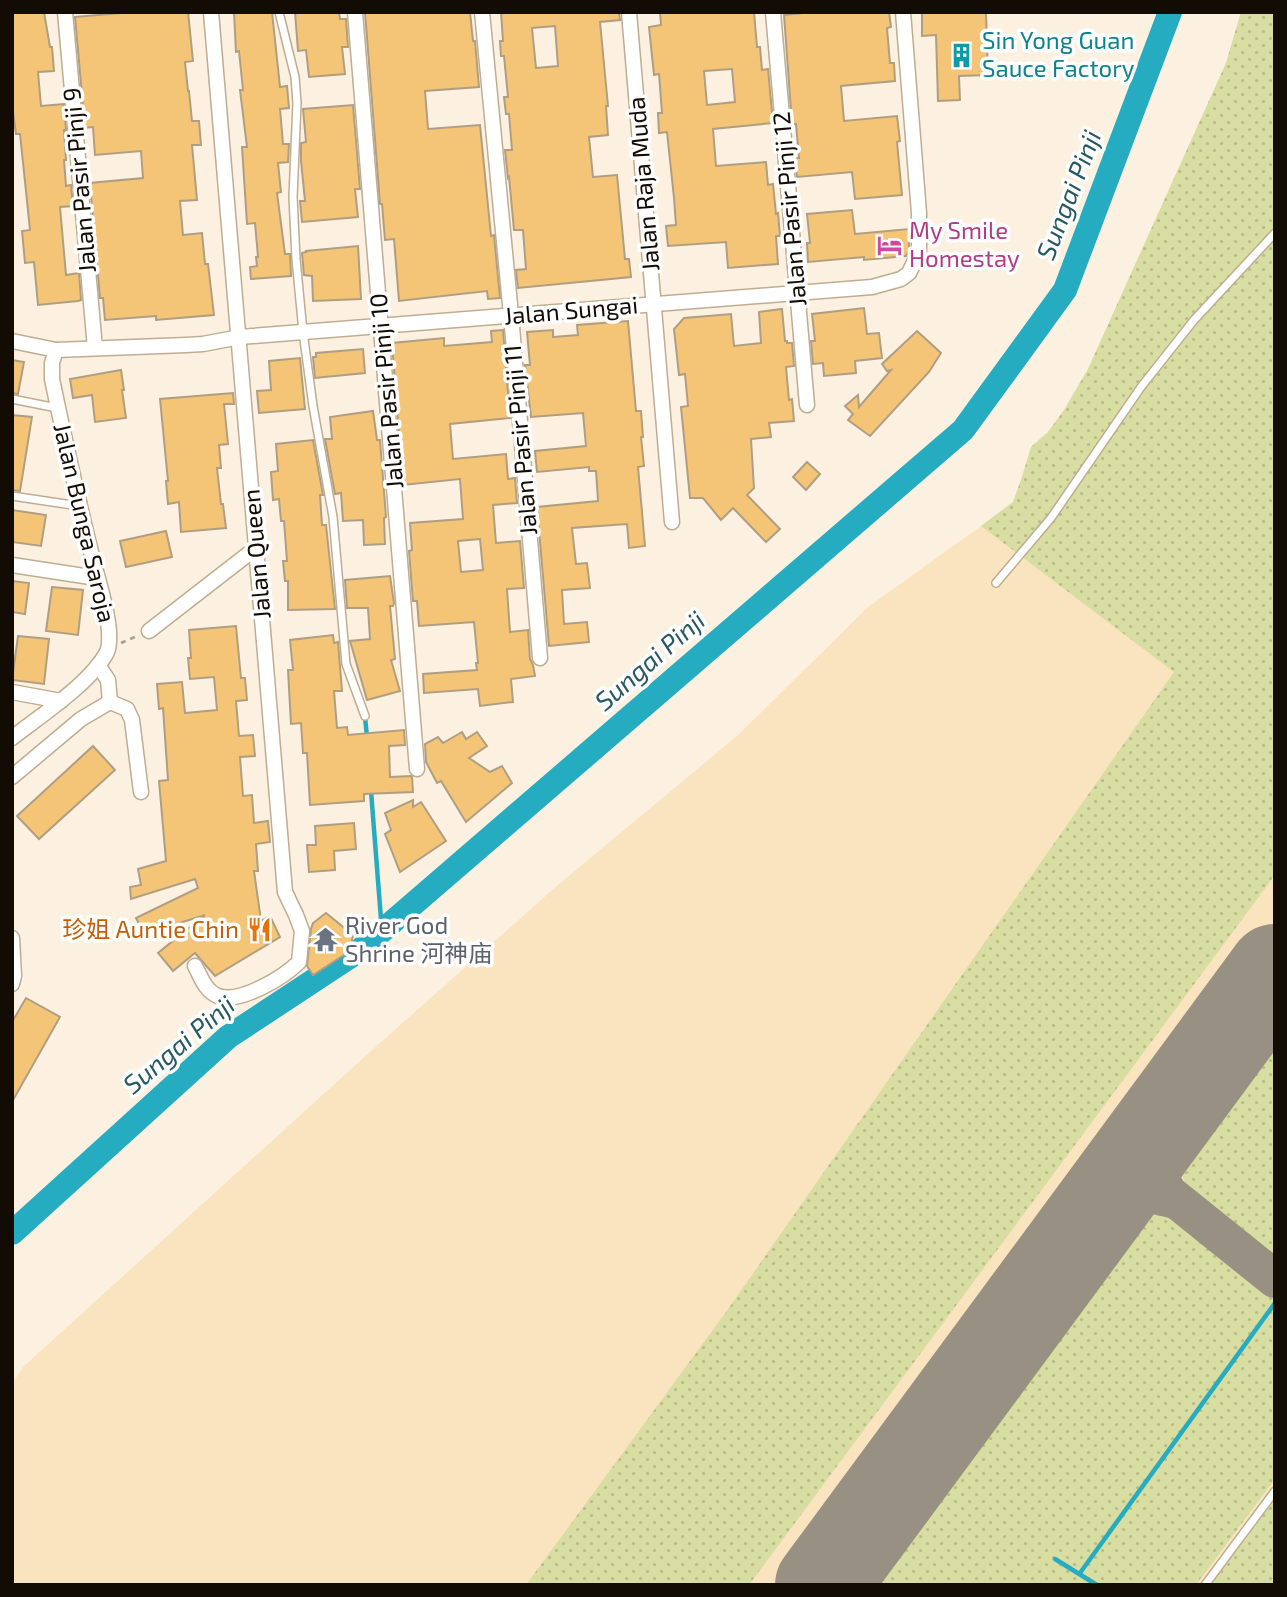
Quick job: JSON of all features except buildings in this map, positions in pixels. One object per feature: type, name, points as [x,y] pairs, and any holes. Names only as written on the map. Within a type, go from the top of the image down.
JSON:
[{"type":"street","name":"Jalan Pasir Pinji 9","points":[[65,12],[95,348]]},
{"type":"street","name":"Jalan Queen","points":[[195,966],[205,986],[217,996],[240,996],[292,969],[299,962],[302,931],[285,892],[211,12]]},
{"type":"street","name":"Jalan Pasir Pinji 10","points":[[355,12],[417,769]]},
{"type":"street","name":"Jalan Pasir Pinji 11","points":[[482,12],[540,658]]},
{"type":"street","name":"Jalan Raja Muda","points":[[629,12],[672,522]]},
{"type":"street","name":"Jalan Pasir Pinji 12","points":[[773,12],[807,405]]},
{"type":"street","name":"Jalan Sungai","points":[[12,341],[56,349],[203,344],[240,337],[797,293],[872,286],[901,279],[909,273],[919,251],[919,213],[903,12]]},
{"type":"street","name":"Jalan Bunga Saroja","points":[[12,738],[61,701],[98,665],[109,649],[109,629],[101,588],[52,379],[52,363],[56,349]]},
{"type":"street","points":[[149,631],[256,548]]},
{"type":"street","points":[[12,565],[97,578]]},
{"type":"street","points":[[98,665],[108,680],[110,702]]},
{"type":"street","points":[[12,692],[61,701]]},
{"type":"street","points":[[12,777],[81,719],[110,702]]},
{"type":"street","points":[[110,702],[127,709],[132,720],[141,792]]},
{"type":"street","points":[[12,938],[13,978]]},
{"type":"lane","points":[[279,12],[292,58],[297,103],[293,197],[303,332],[333,516],[346,664],[365,716]]},
{"type":"lane","points":[[996,583],[1051,518],[1141,387],[1194,320],[1275,233]]},
{"type":"lane","points":[[12,399],[58,408]]},
{"type":"lane","points":[[12,496],[80,506]]},
{"type":"lane","points":[[1205,1585],[1275,1492]]},
{"type":"path","points":[[109,649],[149,631]]},
{"type":"shaded area","points":[[1241,12],[1275,12],[1275,1585],[12,1585],[12,1384],[23,1367],[559,884],[737,736],[868,607],[1013,502],[1031,447],[1048,432],[1088,369],[1226,63]]},
{"type":"green space","points":[[1241,12],[1275,12],[1275,875],[749,1585],[526,1585],[726,1312],[1174,672],[981,526],[1013,502],[1031,447],[1048,432],[1088,369],[1226,63]]},
{"type":"green space","points":[[1275,1041],[1275,1260],[1195,1200],[1188,1191],[1180,1170]]},
{"type":"green space","points":[[1159,1207],[1171,1213],[1275,1294],[1275,1479],[1196,1585],[873,1585],[1150,1209]]},
{"type":"green space","points":[[1275,1499],[1275,1585],[1211,1585]]},
{"type":"waterway","name":"Sungai Pinji","points":[[12,1233],[228,1037],[360,950],[963,430],[1065,290],[1170,12]]},
{"type":"waterway","points":[[365,717],[367,737]]},
{"type":"waterway","points":[[371,791],[382,932]]},
{"type":"waterway","points":[[1080,1573],[1275,1303]]},
{"type":"waterway","points":[[1055,1559],[1097,1585]]},
{"type":"taxiway","points":[[1167,1117],[1157,1155],[1160,1174],[1168,1193],[1275,1279]]},
{"type":"taxiway","points":[[1094,1215],[1123,1198],[1142,1194],[1175,1200]]},
{"type":"runway","points":[[822,1585],[1275,971]]},
{"type":"place","name":"Sin Yong Guan Sauce Factory","points":[[962,55]]},
{"type":"place","name":"My Smile Homestay","points":[[889,245]]},
{"type":"place","name":"珍姐 Auntie Chin","points":[[259,930]]},
{"type":"place","name":"River God Shrine 河神庙","points":[[325,940]]}]
